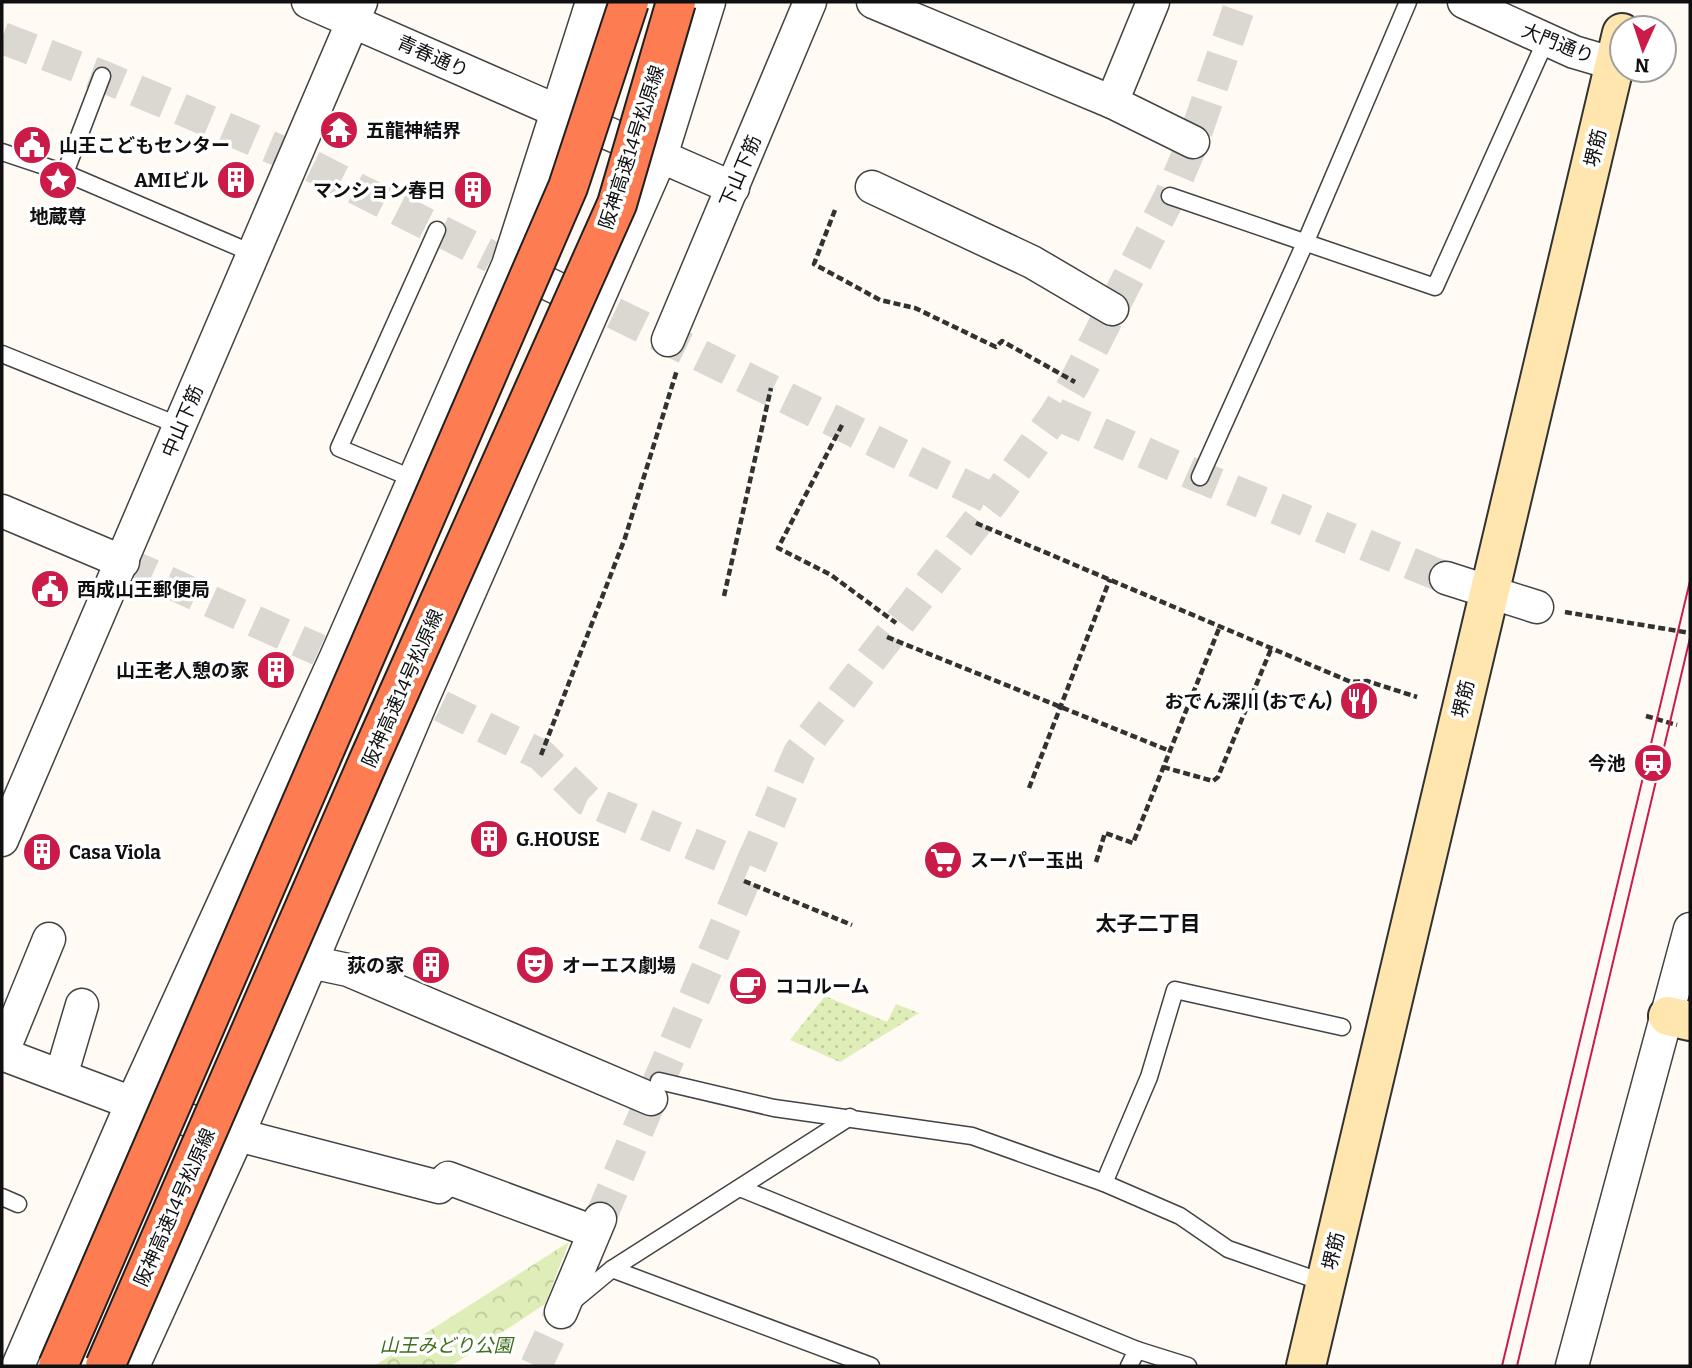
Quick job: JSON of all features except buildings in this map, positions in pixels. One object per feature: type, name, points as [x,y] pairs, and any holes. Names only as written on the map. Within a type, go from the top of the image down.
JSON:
[{"type":"highway","points":[[58,1366],[568,187],[629,2]]},
{"type":"highway","name":"阪神高速14号松原線","points":[[105,1366],[368,762],[617,204],[676,2]]},
{"type":"street","name":"青春通り","points":[[308,2],[357,11],[556,111],[733,188]]},
{"type":"street","points":[[18,1366],[132,1103],[508,265],[592,2]]},
{"type":"street","points":[[133,1366],[239,1135],[310,962],[662,156],[709,2]]},
{"type":"street","name":"下山下筋","points":[[674,350],[733,188],[810,2]]},
{"type":"street","points":[[873,2],[1111,102],[1194,142]]},
{"type":"street","points":[[1111,102],[1153,2]]},
{"type":"street","name":"大門通り","points":[[1464,2],[1546,40],[1608,42]]},
{"type":"street","name":"中山下筋","points":[[2,840],[357,11]]},
{"type":"street","name":"堺筋","points":[[1306,1366],[1610,84]]},
{"type":"street","points":[[872,187],[1032,262],[1112,309]]},
{"type":"street","points":[[523,272],[582,300]]},
{"type":"street","points":[[2,511],[123,562]]},
{"type":"street","points":[[1446,578],[1537,607]]},
{"type":"street","points":[[351,664],[410,691]]},
{"type":"street","points":[[1572,1366],[1679,1018],[1690,929]]},
{"type":"street","points":[[49,939],[2,1054],[132,1103],[239,1135],[439,1187],[448,1178],[597,1226],[562,1307]]},
{"type":"street","points":[[310,962],[348,970],[655,1090]]},
{"type":"street","points":[[61,1076],[82,1005]]},
{"type":"lane","points":[[1200,477],[1306,241],[1408,2]]},
{"type":"lane","points":[[1170,196],[1435,287],[1546,40]]},
{"type":"lane","points":[[65,173],[102,76]]},
{"type":"lane","points":[[2,152],[65,173],[252,253]]},
{"type":"lane","points":[[414,479],[339,448],[437,230]]},
{"type":"lane","points":[[2,354],[180,426]]},
{"type":"lane","points":[[1104,1183],[1149,1077],[1175,990],[1342,1027]]},
{"type":"lane","points":[[655,1090],[972,1136],[1104,1183],[1180,1216],[1228,1249],[1325,1283]]},
{"type":"lane","points":[[562,1307],[611,1269],[850,1117]]},
{"type":"lane","points":[[740,1188],[1137,1350],[1188,1366]]},
{"type":"lane","points":[[2,1197],[18,1204]]},
{"type":"lane","points":[[611,1269],[871,1366]]},
{"type":"lane","points":[[1129,1366],[1137,1350]]},
{"type":"path","points":[[835,210],[814,264],[880,300],[915,308],[996,347],[1002,341],[1075,382]]},
{"type":"path","points":[[541,755],[625,538],[674,350]]},
{"type":"path","points":[[724,596],[771,388]]},
{"type":"path","points":[[842,425],[778,548],[831,575],[896,623]]},
{"type":"path","points":[[976,523],[1351,682],[1367,681],[1417,697]]},
{"type":"path","points":[[1029,788],[1110,579]]},
{"type":"path","points":[[1537,607],[1690,633]]},
{"type":"path","points":[[1096,862],[1105,833],[1133,843],[1220,626]]},
{"type":"path","points":[[887,637],[1170,751]]},
{"type":"path","points":[[1163,766],[1213,782],[1218,777],[1271,649]]},
{"type":"path","points":[[1646,716],[1677,725]]},
{"type":"path","points":[[744,881],[852,925]]},
{"type":"green space","points":[[825,996],[887,1022],[896,1004],[919,1013],[840,1062],[790,1040]]},
{"type":"green space","name":"山王みどり公園","points":[[569,1242],[545,1304],[451,1366],[374,1366]]},
{"type":"tunnel","points":[[600,1219],[799,753],[994,500],[1056,414],[1075,382],[1170,196],[1193,142],[1241,2]]},
{"type":"tunnel","points":[[2,38],[102,76],[294,157],[492,257]]},
{"type":"tunnel","points":[[614,313],[994,500]]},
{"type":"tunnel","points":[[1056,414],[1200,477],[1446,578]]},
{"type":"tunnel","points":[[123,562],[319,650]]},
{"type":"tunnel","points":[[441,706],[541,755],[587,800],[749,868]]},
{"type":"tunnel","points":[[536,1366],[561,1312]]},
{"type":"tram line","points":[[1502,1366],[1690,581]]},
{"type":"tram line","points":[[1517,1366],[1690,638]]},
{"type":"place","name":"五龍神結界","points":[[339,130]]},
{"type":"place","name":"山王こどもセンター","points":[[32,145]]},
{"type":"place","name":"地蔵尊","points":[[58,180]]},
{"type":"place","name":"AMIビル","points":[[236,180]]},
{"type":"place","name":"マンション春日","points":[[473,190]]},
{"type":"place","name":"西成山王郵便局","points":[[50,589]]},
{"type":"place","name":"山王老人憩の家","points":[[276,670]]},
{"type":"place","name":"おでん深川 (おでん)","points":[[1359,701]]},
{"type":"place","name":"今池","points":[[1653,763]]},
{"type":"place","name":"G.HOUSE","points":[[489,839]]},
{"type":"place","name":"Casa Viola","points":[[42,852]]},
{"type":"place","name":"スーパー玉出","points":[[943,860]]},
{"type":"place","name":"荻の家","points":[[431,965]]},
{"type":"place","name":"オーエス劇場","points":[[535,965]]},
{"type":"place","name":"ココルーム","points":[[748,986]]},
{"type":"district","name":"太子二丁目","points":[[1148,924]]}]
